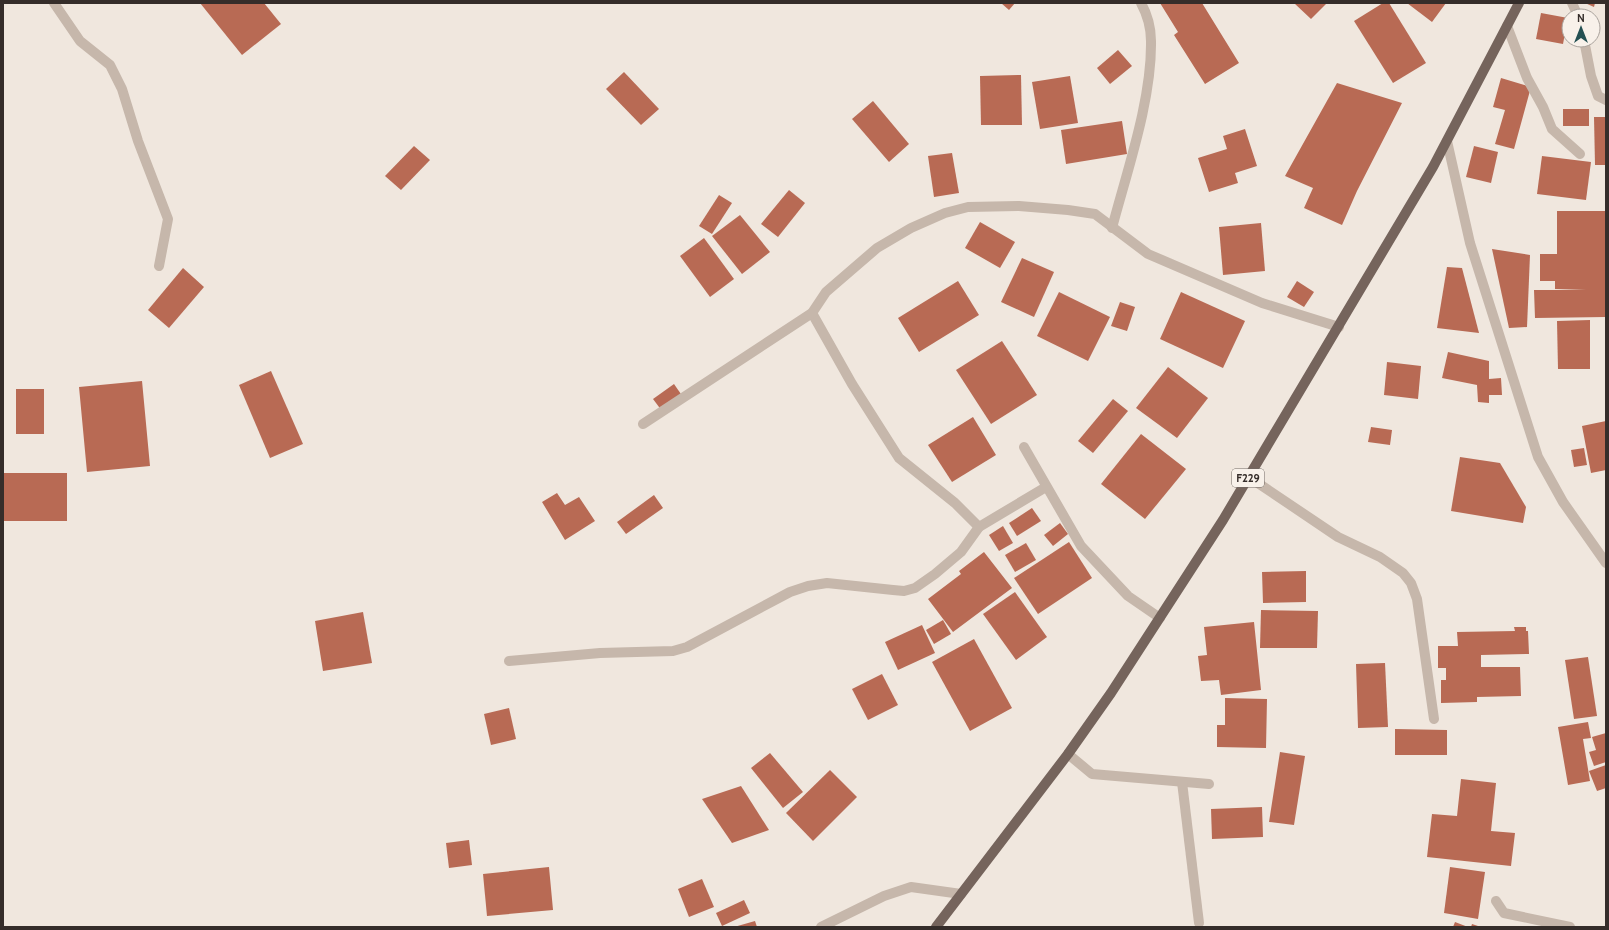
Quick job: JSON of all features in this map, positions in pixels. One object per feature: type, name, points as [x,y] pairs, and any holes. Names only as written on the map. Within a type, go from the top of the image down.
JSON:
[{"type":"main road","name":"F229","points":[[936,927],[1068,754],[1160,618],[1249,476],[1429,174],[1519,3]]},
{"type":"street","points":[[54,3],[80,41],[110,66],[122,89],[138,141],[168,219],[159,266]]},
{"type":"street","points":[[1112,228],[1142,116],[1149,71],[1151,40],[1148,20],[1141,3]]},
{"type":"street","points":[[1507,26],[1527,78],[1543,107],[1552,129],[1580,154]]},
{"type":"street","points":[[1586,48],[1591,76],[1598,96],[1606,100]]},
{"type":"street","points":[[1448,140],[1470,243],[1538,457],[1563,502],[1606,562]]},
{"type":"street","points":[[643,424],[812,313],[826,292],[877,248],[911,228],[945,213],[968,207],[1019,206],[1095,214],[1148,254],[1262,303],[1339,327]]},
{"type":"street","points":[[812,313],[852,384],[899,458],[955,503],[979,527]]},
{"type":"street","points":[[1024,447],[1081,546],[1128,596],[1160,618]]},
{"type":"street","points":[[1249,476],[1338,537],[1380,558],[1403,573],[1411,583],[1417,599],[1434,719]]},
{"type":"street","points":[[509,661],[600,653],[673,651],[687,647],[790,592],[821,584],[839,584],[904,591],[915,588],[935,574],[961,552],[979,527],[1046,487]]},
{"type":"street","points":[[1068,754],[1092,774],[1210,784]]},
{"type":"street","points":[[1182,782],[1199,923]]},
{"type":"street","points":[[821,927],[884,896],[911,887],[961,894]]},
{"type":"street","points":[[1496,900],[1504,913],[1570,927]]},
{"type":"building","points":[[200,3],[264,3],[281,24],[242,55]]},
{"type":"building","points":[[1001,3],[1015,3],[1009,10]]},
{"type":"building","points":[[1160,3],[1202,3],[1239,63],[1205,84],[1174,35],[1178,32]]},
{"type":"building","points":[[1294,3],[1327,3],[1311,19]]},
{"type":"building","points":[[1383,3],[1389,3],[1426,63],[1393,83],[1354,21]]},
{"type":"building","points":[[1407,3],[1446,3],[1432,22]]},
{"type":"building","points":[[1585,3],[1595,3],[1594,7]]},
{"type":"building","points":[[1541,13],[1561,17],[1561,44],[1536,39]]},
{"type":"building","points":[[1118,50],[1132,66],[1110,84],[1097,68]]},
{"type":"building","points":[[624,72],[659,109],[641,125],[606,89]]},
{"type":"building","points":[[1021,75],[1022,125],[981,125],[980,76]]},
{"type":"building","points":[[1070,76],[1078,123],[1040,129],[1032,82]]},
{"type":"building","points":[[1501,78],[1531,87],[1514,149],[1495,144],[1505,110],[1493,107]]},
{"type":"building","points":[[1337,83],[1402,103],[1357,191],[1342,225],[1304,208],[1313,188],[1285,176]]},
{"type":"building","points":[[873,101],[909,144],[889,162],[852,119]]},
{"type":"building","points":[[1563,109],[1589,109],[1589,126],[1563,126]]},
{"type":"building","points":[[1594,117],[1606,117],[1606,165],[1595,165]]},
{"type":"building","points":[[1122,121],[1127,154],[1066,164],[1061,130]]},
{"type":"building","points":[[1245,129],[1257,166],[1235,173],[1238,183],[1209,192],[1198,158],[1227,149],[1223,136]]},
{"type":"building","points":[[414,146],[430,160],[401,190],[385,176]]},
{"type":"building","points":[[1474,146],[1498,152],[1491,183],[1466,177]]},
{"type":"building","points":[[952,153],[959,193],[934,197],[928,156]]},
{"type":"building","points":[[1542,156],[1591,162],[1586,200],[1537,194]]},
{"type":"building","points":[[789,190],[805,203],[778,237],[761,224]]},
{"type":"building","points":[[719,195],[732,203],[712,234],[699,226]]},
{"type":"building","points":[[1557,211],[1606,211],[1606,317],[1535,318],[1534,290],[1586,290],[1555,289],[1555,281],[1540,281],[1540,254],[1557,254]]},
{"type":"building","points":[[740,215],[770,252],[742,274],[712,236]]},
{"type":"building","points":[[980,222],[1015,242],[1000,268],[965,248]]},
{"type":"building","points":[[1261,223],[1265,271],[1223,275],[1219,227]]},
{"type":"building","points":[[704,238],[734,279],[710,297],[680,256]]},
{"type":"building","points":[[1492,249],[1530,255],[1527,327],[1509,328]]},
{"type":"building","points":[[1022,258],[1054,272],[1034,317],[1001,302]]},
{"type":"building","points":[[1447,267],[1462,268],[1479,333],[1437,328]]},
{"type":"building","points":[[183,268],[204,287],[169,328],[148,310]]},
{"type":"building","points":[[958,281],[979,315],[919,352],[898,318]]},
{"type":"building","points":[[1297,281],[1314,292],[1304,307],[1287,297]]},
{"type":"building","points":[[1059,292],[1110,317],[1088,361],[1037,336]]},
{"type":"building","points":[[1181,292],[1245,321],[1223,368],[1160,339]]},
{"type":"building","points":[[1120,302],[1135,307],[1127,331],[1111,326]]},
{"type":"building","points":[[1590,320],[1590,369],[1558,369],[1557,321]]},
{"type":"building","points":[[1002,341],[1037,395],[991,424],[956,370]]},
{"type":"building","points":[[1448,352],[1489,361],[1489,379],[1501,378],[1502,395],[1489,395],[1489,403],[1478,402],[1477,385],[1442,378]]},
{"type":"building","points":[[1387,362],[1421,366],[1418,399],[1384,395]]},
{"type":"building","points":[[1168,367],[1208,398],[1177,438],[1136,408]]},
{"type":"building","points":[[271,371],[303,444],[270,458],[239,385]]},
{"type":"building","points":[[142,381],[150,466],[87,472],[79,387]]},
{"type":"building","points":[[674,384],[683,397],[662,411],[653,399]]},
{"type":"building","points":[[16,389],[44,389],[44,434],[16,434]]},
{"type":"building","points":[[1113,399],[1128,411],[1093,453],[1078,441]]},
{"type":"building","points":[[973,417],[996,455],[952,482],[928,445]]},
{"type":"building","points":[[1606,421],[1606,470],[1591,473],[1582,426]]},
{"type":"building","points":[[1371,427],[1392,430],[1390,445],[1368,442]]},
{"type":"building","points":[[1141,434],[1186,469],[1145,519],[1101,484]]},
{"type":"building","points":[[1584,448],[1587,465],[1574,467],[1571,450]]},
{"type":"building","points":[[1460,457],[1500,463],[1526,507],[1523,523],[1451,511]]},
{"type":"building","points":[[3,473],[67,473],[67,521],[3,521]]},
{"type":"building","points":[[557,493],[565,505],[579,497],[595,521],[565,540],[542,502]]},
{"type":"building","points":[[654,495],[663,508],[626,534],[617,522]]},
{"type":"building","points":[[1032,508],[1041,521],[1017,536],[1009,523]]},
{"type":"building","points":[[1060,523],[1068,534],[1053,546],[1044,535]]},
{"type":"building","points":[[1003,526],[1013,543],[999,551],[989,535]]},
{"type":"building","points":[[1069,542],[1092,578],[1038,614],[1014,578]]},
{"type":"building","points":[[1026,543],[1036,560],[1015,572],[1005,555]]},
{"type":"building","points":[[984,552],[1012,588],[953,632],[928,599],[961,574],[959,571]]},
{"type":"building","points":[[1306,571],[1306,602],[1263,603],[1262,572]]},
{"type":"building","points":[[1015,592],[1047,637],[1016,660],[983,614]]},
{"type":"building","points":[[1261,610],[1318,611],[1317,648],[1260,648]]},
{"type":"building","points":[[363,612],[372,663],[323,671],[315,621]]},
{"type":"building","points":[[943,620],[951,634],[934,644],[926,630]]},
{"type":"building","points":[[1254,622],[1261,690],[1221,695],[1219,680],[1201,681],[1198,656],[1207,655],[1204,627]]},
{"type":"building","points":[[922,625],[935,653],[898,670],[885,642]]},
{"type":"building","points":[[1514,627],[1526,627],[1526,631],[1528,631],[1529,654],[1481,655],[1481,667],[1520,667],[1521,696],[1477,697],[1477,702],[1441,703],[1441,680],[1446,680],[1446,668],[1438,668],[1438,646],[1458,646],[1457,632],[1515,631]]},
{"type":"building","points":[[974,639],[1012,708],[970,731],[932,662]]},
{"type":"building","points":[[1588,657],[1597,716],[1574,719],[1565,660]]},
{"type":"building","points":[[1385,663],[1388,727],[1358,728],[1356,664]]},
{"type":"building","points":[[882,674],[898,705],[868,720],[852,689]]},
{"type":"building","points":[[1225,698],[1267,699],[1266,748],[1217,747],[1217,725],[1225,725]]},
{"type":"building","points":[[509,708],[516,739],[491,745],[484,714]]},
{"type":"building","points":[[1588,722],[1591,738],[1583,739],[1590,781],[1568,785],[1558,727]]},
{"type":"building","points":[[1395,729],[1447,730],[1447,755],[1395,755]]},
{"type":"building","points":[[1606,733],[1606,762],[1594,766],[1589,752],[1596,750],[1592,737]]},
{"type":"building","points":[[1280,752],[1305,756],[1294,825],[1269,822]]},
{"type":"building","points":[[770,753],[803,792],[783,808],[751,768]]},
{"type":"building","points":[[1606,765],[1606,788],[1597,791],[1589,771]]},
{"type":"building","points":[[830,770],[857,797],[813,841],[786,813]]},
{"type":"building","points":[[1461,779],[1496,783],[1491,831],[1515,833],[1511,866],[1427,857],[1432,814],[1457,816]]},
{"type":"building","points":[[741,786],[769,830],[732,843],[702,799]]},
{"type":"building","points":[[1262,807],[1263,837],[1212,839],[1211,809]]},
{"type":"building","points":[[469,840],[472,865],[449,868],[446,843]]},
{"type":"building","points":[[549,867],[553,910],[487,916],[483,874]]},
{"type":"building","points":[[1450,867],[1485,872],[1478,919],[1444,913]]},
{"type":"building","points":[[702,879],[714,907],[689,917],[678,889]]},
{"type":"building","points":[[744,900],[750,913],[722,926],[716,913]]},
{"type":"building","points":[[755,921],[757,927],[734,927]]},
{"type":"building","points":[[1455,922],[1468,927],[1453,927]]},
{"type":"building","points":[[1472,924],[1481,927],[1471,927]]}]
